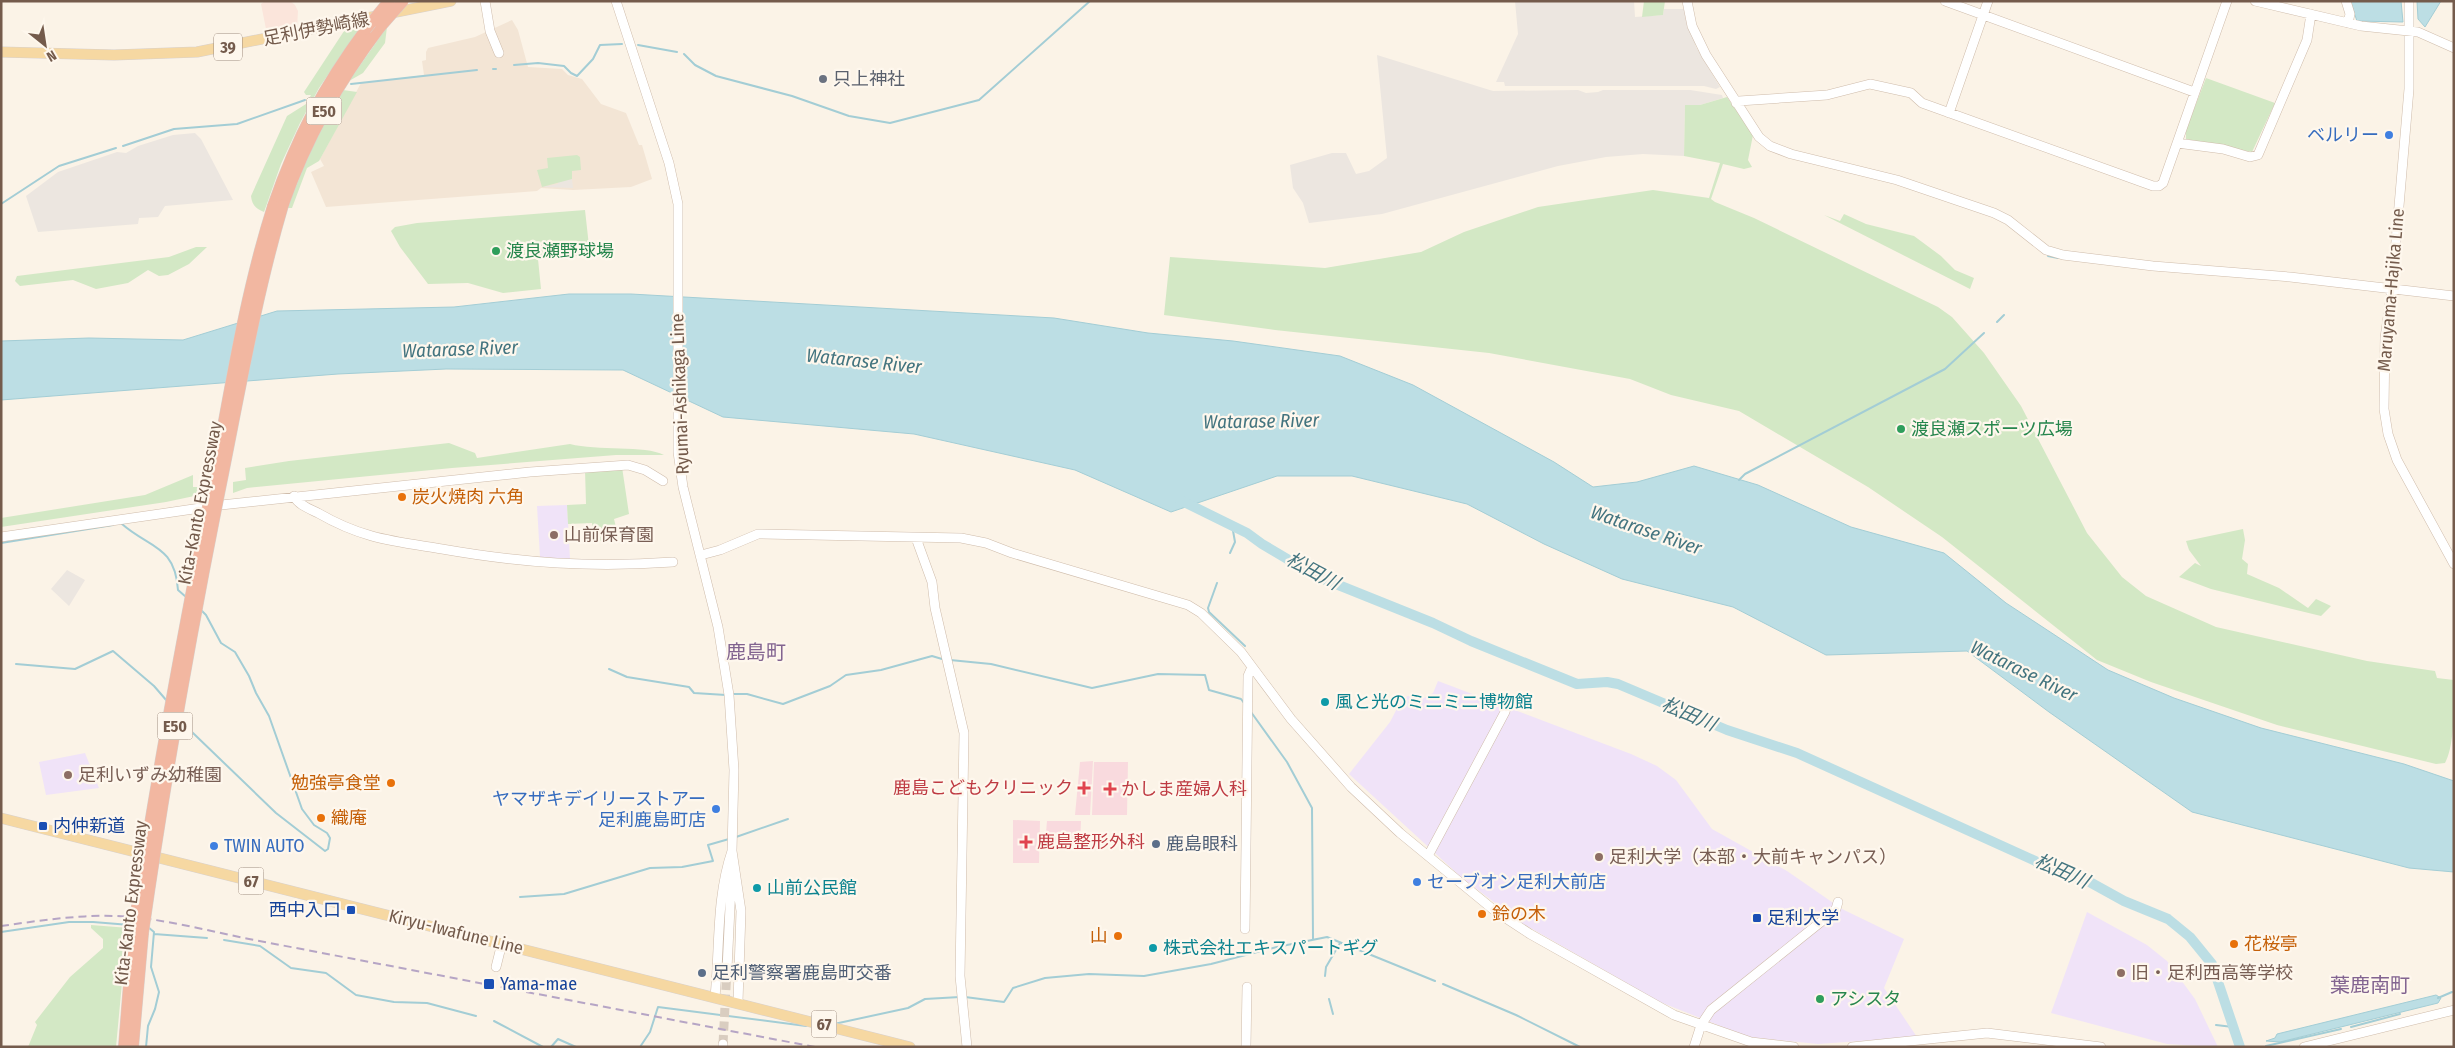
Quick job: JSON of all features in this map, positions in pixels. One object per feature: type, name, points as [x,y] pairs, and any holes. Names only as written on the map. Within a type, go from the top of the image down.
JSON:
[{"type":"highway","name":"Kita-Kanto Expressway","points":[[128,1044],[138,933],[208,548],[285,170],[311,112],[339,65],[389,1]]},
{"type":"highway","name":"Kita-Kanto Expressway","points":[[278,205],[327,104],[381,26],[403,1]]},
{"type":"main road","name":"足利伊勢崎線","points":[[1,52],[114,56],[197,52],[451,1]]},
{"type":"main road","name":"Kiryu-Iwafune Line","points":[[1,818],[738,1002],[910,1047]]},
{"type":"street","points":[[484,1],[490,31],[499,54]]},
{"type":"street","name":"Ryumai-Ashikaga Line","points":[[616,1],[669,163],[678,204],[678,452],[684,487],[718,627],[729,695],[734,770],[732,851],[740,911],[738,1002]]},
{"type":"street","points":[[1687,1],[1692,26],[1700,46],[1759,137],[1774,148],[1897,180],[1994,213],[2008,220],[2046,250],[2062,255],[2153,266],[2392,288],[2454,296]]},
{"type":"street","points":[[1945,1],[2194,92]]},
{"type":"street","points":[[1949,113],[1988,1]]},
{"type":"street","points":[[1736,103],[1739,101],[1827,95],[1870,84],[1911,93],[1922,103],[2153,186],[2159,186],[2163,183],[2178,143],[2194,92],[2228,1]]},
{"type":"street","points":[[2256,1],[2368,28],[2410,31],[2429,36],[2454,48]]},
{"type":"street","points":[[2346,1],[2350,14],[2348,22]]},
{"type":"street","name":"Maruyama-Hajika Line","points":[[2409,1],[2409,89],[2392,288],[2385,338],[2384,392],[2387,428],[2397,460],[2454,564]]},
{"type":"street","points":[[2178,143],[2223,149],[2250,157],[2258,156],[2307,40],[2311,14]]},
{"type":"street","points":[[1,538],[149,515],[294,496],[530,472],[622,465],[640,468],[663,481]]},
{"type":"street","points":[[294,496],[302,504],[347,529],[365,536],[400,543],[537,563],[621,566],[674,562]]},
{"type":"street","points":[[701,555],[720,550],[758,534],[960,538],[979,541],[1012,553],[1188,605],[1201,613],[1233,643],[1334,770],[1378,814],[1495,911],[1522,929],[1656,1006],[1700,1025],[1751,1042],[1794,1047]]},
{"type":"street","points":[[916,538],[932,582],[934,608],[964,733],[960,976],[967,1047]]},
{"type":"street","points":[[1245,929],[1248,676],[1252,667]]},
{"type":"street","points":[[1428,856],[1505,712],[1507,704]]},
{"type":"street","points":[[726,969],[732,851]]},
{"type":"street","name":"Ryumai-Ashikaga Line","points":[[715,997],[720,899],[732,851]]},
{"type":"street","points":[[1694,1047],[1700,1025],[1707,1014],[1827,918],[1836,909],[1838,902]]},
{"type":"street","points":[[496,967],[502,943]]},
{"type":"street","points":[[1246,1047],[1247,987]]},
{"type":"street","points":[[2304,1047],[2454,1010]]},
{"type":"street","points":[[1852,1047],[1987,1033],[2099,1047]]},
{"type":"shaded area","points":[[265,1],[290,1],[295,5],[298,11],[297,28],[267,34],[261,4]]},
{"type":"shaded area","points":[[1515,1],[1634,1],[1635,17],[1663,15],[1664,9],[1685,9],[1696,47],[1720,87],[1716,89],[1704,86],[1505,86],[1504,82],[1496,82],[1518,34]]},
{"type":"shaded area","points":[[512,20],[518,30],[528,67],[562,69],[568,75],[582,79],[601,104],[626,113],[639,145],[642,145],[652,179],[631,187],[573,190],[541,188],[537,191],[326,207],[311,172],[324,166],[320,159],[361,83],[424,75],[422,61],[426,60],[428,48],[475,37]]},
{"type":"shaded area","points":[[1377,55],[1493,91],[1578,90],[1586,93],[1603,90],[1690,90],[1722,95],[1723,98],[1700,105],[1685,105],[1684,156],[1643,154],[1606,157],[1558,166],[1382,214],[1309,223],[1303,203],[1293,188],[1290,165],[1332,153],[1346,153],[1356,174],[1369,171],[1387,158]]},
{"type":"shaded area","points":[[195,133],[201,139],[233,200],[165,206],[158,217],[139,218],[138,224],[38,232],[26,196],[58,172],[117,152],[126,153],[138,146],[173,135]]},
{"type":"shaded area","points":[[572,179],[573,188],[542,187],[558,184],[558,181]]},
{"type":"shaded area","name":"山前保育園","points":[[567,505],[570,559],[540,557],[537,506]]},
{"type":"shaded area","points":[[67,570],[85,580],[69,606],[51,589]]},
{"type":"shaded area","name":"足利大学（本部・大前キャンパス）","points":[[1438,681],[1631,754],[1657,766],[1676,780],[1712,829],[1787,871],[1842,909],[1904,939],[1884,988],[1917,1037],[1818,1044],[1748,1037],[1660,1002],[1520,922],[1461,877],[1349,774],[1390,722],[1402,699],[1408,696],[1422,699],[1433,693]]},
{"type":"shaded area","name":"足利いずみ幼稚園","points":[[85,753],[99,788],[46,795],[39,762]]},
{"type":"shaded area","name":"鹿島こどもクリニック","points":[[1093,761],[1090,815],[1075,815],[1080,762]]},
{"type":"shaded area","name":"かしま産婦人科","points":[[1094,762],[1128,762],[1127,815],[1092,815]]},
{"type":"shaded area","name":"鹿島整形外科","points":[[1013,820],[1040,821],[1039,863],[1013,863]]},
{"type":"shaded area","points":[[1047,821],[1081,821],[1080,846],[1045,845]]},
{"type":"shaded area","name":"旧・足利西高等学校","points":[[2087,912],[2147,945],[2167,961],[2195,999],[2218,1047],[2167,1044],[2051,1013]]},
{"type":"green space","points":[[1644,1],[1665,1],[1663,15],[1642,17]]},
{"type":"green space","points":[[362,25],[319,88],[300,123],[281,164],[264,212],[253,204],[251,196],[287,116],[306,104],[311,95],[306,95],[304,92],[346,28]]},
{"type":"green space","points":[[387,27],[385,43],[363,73],[349,81]]},
{"type":"green space","points":[[2206,78],[2275,103],[2252,152],[2186,139],[2186,130]]},
{"type":"green space","points":[[343,90],[357,92],[319,161],[307,168],[292,208],[287,208],[312,147]]},
{"type":"green space","name":"渡良瀬スポーツ広場","points":[[1727,97],[1753,135],[1748,160],[1752,167],[1744,169],[1723,164],[1711,199],[1938,307],[1952,317],[1984,353],[2021,406],[2087,533],[2122,577],[2146,596],[2216,627],[2367,661],[2435,671],[2437,678],[2454,680],[2451,746],[2445,763],[2436,764],[2277,725],[2151,682],[2097,660],[1942,537],[1868,487],[1739,411],[1671,395],[1630,379],[1489,353],[1275,330],[1164,315],[1170,257],[1325,268],[1421,252],[1464,232],[1538,207],[1653,190],[1709,198],[1720,163],[1684,156],[1685,105],[1700,105]]},
{"type":"green space","points":[[577,155],[580,157],[581,170],[572,171],[572,179],[542,187],[537,170],[548,168],[547,158]]},
{"type":"green space","name":"渡良瀬野球場","points":[[585,210],[590,255],[538,259],[541,289],[503,293],[468,283],[428,284],[400,247],[391,231],[395,227],[417,223]]},
{"type":"green space","points":[[1844,214],[1866,224],[1914,236],[1941,256],[1955,270],[1974,278],[1970,289],[1824,215],[1840,221]]},
{"type":"green space","points":[[196,247],[207,247],[189,264],[168,275],[159,276],[148,270],[128,283],[96,289],[73,280],[20,286],[15,281],[17,276],[169,257]]},
{"type":"green space","points":[[449,443],[475,453],[477,458],[570,444],[645,450],[664,455],[616,455],[452,468],[247,488],[233,493],[233,482],[246,480],[245,468],[289,461]]},
{"type":"green space","points":[[622,467],[629,514],[614,519],[619,540],[595,541],[592,523],[568,524],[567,505],[586,504],[585,470]]},
{"type":"green space","points":[[193,475],[193,487],[198,487],[199,495],[166,502],[1,527],[1,518],[145,495]]},
{"type":"green space","points":[[2243,529],[2245,540],[2242,559],[2248,564],[2247,574],[2279,588],[2308,608],[2316,599],[2331,606],[2321,616],[2211,589],[2179,577],[2195,563],[2201,566],[2189,550],[2186,541]]},
{"type":"green space","points":[[91,925],[129,928],[126,940],[116,1047],[28,1047],[37,1025],[35,1022],[70,977],[103,948],[103,939],[91,928]]},
{"type":"water","points":[[2350,1],[2401,1],[2403,22],[2357,21]]},
{"type":"water","points":[[2417,1],[2441,1],[2425,27],[2418,19]]},
{"type":"water","name":"Watarase River","points":[[569,294],[631,294],[1054,318],[1148,333],[1233,341],[1340,356],[1413,385],[1554,462],[1593,487],[1637,482],[1694,466],[1758,485],[1851,527],[1944,553],[2006,603],[2108,670],[2174,698],[2261,728],[2404,764],[2454,781],[2454,872],[2409,868],[2192,812],[2049,712],[1967,651],[1826,655],[1733,607],[1622,579],[1544,544],[1467,504],[1352,476],[1277,476],[1171,512],[1075,470],[914,434],[723,417],[623,370],[446,369],[338,374],[1,400],[1,341],[89,338],[183,340],[277,311],[454,307]]},
{"type":"water","points":[[2436,995],[2441,998],[2438,1003],[2280,1042],[2266,1041],[2275,1038],[2277,1034]]},
{"type":"waterway","points":[[684,54],[695,65],[716,76],[792,96],[849,116],[890,123],[979,100],[1090,1]]},
{"type":"waterway","points":[[514,65],[538,63],[564,66],[577,76],[593,59],[600,45],[622,44]]},
{"type":"waterway","points":[[638,45],[677,52]]},
{"type":"waterway","points":[[351,84],[477,70]]},
{"type":"waterway","points":[[123,146],[174,129],[237,124],[305,100]]},
{"type":"waterway","points":[[1,204],[59,166],[116,148]]},
{"type":"waterway","points":[[2048,256],[2058,258]]},
{"type":"waterway","points":[[1997,322],[2004,315]]},
{"type":"waterway","points":[[1739,480],[1745,474],[1945,369],[1984,333]]},
{"type":"waterway","name":"松田川","points":[[1180,500],[1247,533],[1316,576],[1577,684],[1607,682],[1618,684],[1727,730],[1797,753],[2042,864],[2086,880],[2124,901],[2168,919],[2190,937],[2212,964],[2240,1047]]},
{"type":"waterway","points":[[122,524],[159,549],[166,556],[172,564],[176,575],[178,590],[186,597]]},
{"type":"waterway","points":[[1,543],[113,525]]},
{"type":"waterway","points":[[1230,553],[1235,542],[1232,525]]},
{"type":"waterway","points":[[1217,583],[1208,608],[1209,612],[1245,646]]},
{"type":"waterway","points":[[181,718],[193,733],[276,813],[325,851],[328,849],[330,838],[327,833],[314,825],[302,809],[269,716],[249,676],[235,652],[221,643],[206,615],[201,610]]},
{"type":"waterway","points":[[16,664],[75,669],[113,651],[154,686],[167,701]]},
{"type":"waterway","points":[[733,694],[747,694],[783,704],[830,686],[846,675],[881,670],[932,656],[942,659]]},
{"type":"waterway","points":[[950,660],[991,664],[1092,688],[1158,674],[1205,675],[1209,690],[1241,699],[1244,703]]},
{"type":"waterway","points":[[609,669],[627,677],[689,687],[694,693],[726,695]]},
{"type":"waterway","points":[[1251,712],[1287,762],[1312,808],[1313,939]]},
{"type":"waterway","points":[[736,837],[788,819]]},
{"type":"waterway","points":[[520,897],[564,894],[650,868],[682,867],[713,861],[708,845],[729,839]]},
{"type":"waterway","points":[[1,932],[69,922],[130,925]]},
{"type":"waterway","points":[[146,1047],[148,1026],[159,992],[151,967],[154,932],[148,927]]},
{"type":"waterway","points":[[154,934],[207,938]]},
{"type":"waterway","points":[[965,997],[1004,1002],[1013,988],[1045,978],[1089,974],[1144,976],[1211,964],[1277,947],[1327,937],[1435,981]]},
{"type":"waterway","points":[[224,940],[260,946],[291,968],[326,973],[356,995],[394,1002],[427,1003],[476,1016]]},
{"type":"waterway","points":[[1325,976],[1326,967],[1340,943]]},
{"type":"waterway","points":[[1443,984],[1516,1015],[1580,1047]]},
{"type":"waterway","points":[[2438,998],[2452,992]]},
{"type":"waterway","points":[[834,1024],[908,1008],[925,999],[960,997]]},
{"type":"waterway","points":[[1329,999],[1333,1014]]},
{"type":"waterway","points":[[640,1047],[650,1032],[658,1007],[806,1026]]},
{"type":"waterway","points":[[2351,1027],[2400,1014]]},
{"type":"waterway","points":[[494,1021],[543,1047]]},
{"type":"waterway","points":[[2216,1025],[2233,1027]]},
{"type":"waterway","points":[[2266,1046],[2341,1029]]},
{"type":"waterway","points":[[551,1047],[558,1039],[576,1047]]},
{"type":"tunnel","points":[[723,1044],[727,969]]},
{"type":"railway","points":[[1,926],[50,919],[99,916],[147,919],[815,1047]]},
{"type":"place","name":"只上神社","points":[[823,79]]},
{"type":"place","name":"ベルリー","points":[[2389,135]]},
{"type":"place","name":"渡良瀬野球場","points":[[496,251]]},
{"type":"place","name":"渡良瀬スポーツ広場","points":[[1901,429]]},
{"type":"place","name":"炭火焼肉 六角","points":[[402,497]]},
{"type":"place","name":"山前保育園","points":[[554,535]]},
{"type":"place","name":"風と光のミニミニ博物館","points":[[1325,702]]},
{"type":"place","name":"足利いずみ幼稚園","points":[[68,775]]},
{"type":"place","name":"勉強亭食堂","points":[[391,783]]},
{"type":"place","name":"鹿島こどもクリニック","points":[[1084,788]]},
{"type":"place","name":"かしま産婦人科","points":[[1110,789]]},
{"type":"place","name":"ヤマザキデイリーストアー 足利鹿島町店","points":[[716,809]]},
{"type":"place","name":"織庵","points":[[321,818]]},
{"type":"place","name":"内仲新道","points":[[43,826]]},
{"type":"place","name":"鹿島整形外科","points":[[1026,842]]},
{"type":"place","name":"鹿島眼科","points":[[1156,844]]},
{"type":"place","name":"TWIN AUTO","points":[[214,846]]},
{"type":"place","name":"足利大学（本部・大前キャンパス）","points":[[1599,857]]},
{"type":"place","name":"セーブオン足利大前店","points":[[1417,882]]},
{"type":"place","name":"山前公民館","points":[[757,888]]},
{"type":"place","name":"西中入口","points":[[351,910]]},
{"type":"place","name":"鈴の木","points":[[1482,914]]},
{"type":"place","name":"足利大学","points":[[1757,918]]},
{"type":"place","name":"山","points":[[1118,936]]},
{"type":"place","name":"花桜亭","points":[[2234,944]]},
{"type":"place","name":"株式会社エキスパートギグ","points":[[1153,948]]},
{"type":"place","name":"足利警察署鹿島町交番","points":[[702,973]]},
{"type":"place","name":"旧・足利西高等学校","points":[[2121,973]]},
{"type":"place","name":"Yama-mae","points":[[489,984]]},
{"type":"place","name":"アシスタ","points":[[1820,999]]},
{"type":"district","name":"鹿島町","points":[[756,652]]},
{"type":"district","name":"葉鹿南町","points":[[2370,985]]}]
